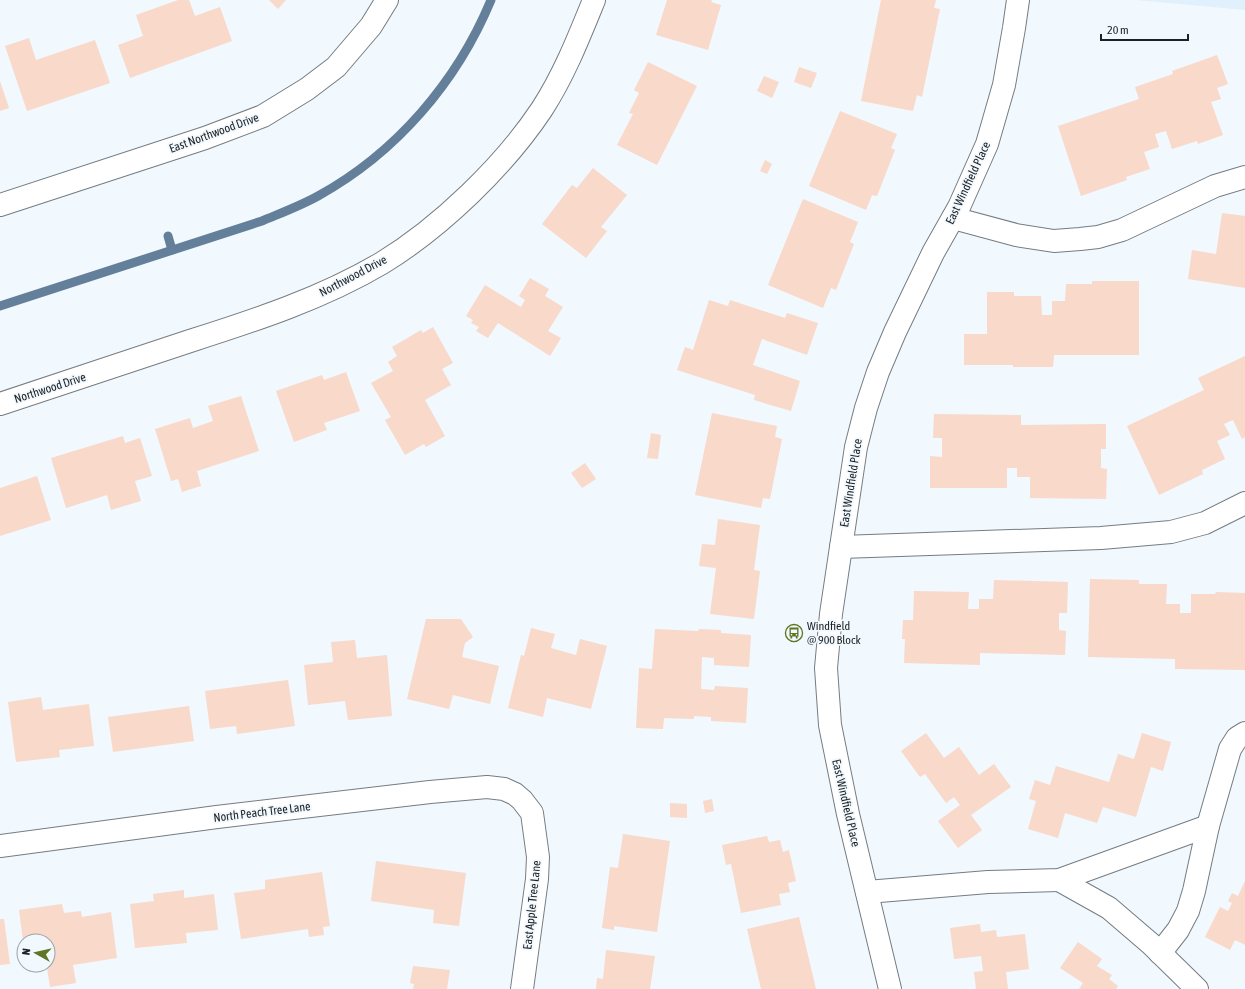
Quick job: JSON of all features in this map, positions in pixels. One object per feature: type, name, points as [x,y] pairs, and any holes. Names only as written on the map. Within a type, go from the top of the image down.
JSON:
[{"type":"street","name":"East Northwood Drive","points":[[0,205],[205,138],[263,116],[307,89],[336,67],[371,26],[388,0]]},
{"type":"street","name":"Northwood Drive","points":[[0,404],[253,321],[328,291],[383,263],[426,232],[466,197],[504,159],[546,102],[572,54],[594,0]]},
{"type":"street","name":"East Windfield Place","points":[[890,989],[848,814],[830,725],[826,668],[831,614],[856,447],[866,408],[878,372],[895,332],[933,253],[959,207],[987,144],[1004,85],[1018,0]]},
{"type":"street","points":[[953,218],[1016,235],[1054,241],[1092,238],[1122,230],[1215,186],[1245,177]]},
{"type":"street","points":[[841,547],[1101,538],[1171,532],[1205,523],[1245,503]]},
{"type":"street","points":[[1160,953],[1178,930],[1188,911],[1194,891],[1208,826],[1230,749],[1237,738],[1245,733]]},
{"type":"street","name":"North Peach Tree Lane","points":[[0,846],[217,817],[430,792],[487,787],[504,789],[515,794],[522,800]]},
{"type":"street","name":"East Apple Tree Lane","points":[[522,800],[532,813],[538,857],[537,879],[522,989]]},
{"type":"street","points":[[867,892],[988,882],[1059,880],[1208,826]]},
{"type":"street","points":[[1059,880],[1109,908],[1160,953],[1197,989]]},
{"type":"shaded area","points":[[1136,0],[1245,0],[1245,10]]},
{"type":"building","points":[[178,0],[189,0],[195,16],[220,7],[232,41],[130,78],[118,45],[143,36],[136,15]]},
{"type":"building","points":[[269,0],[286,0],[278,9]]},
{"type":"building","points":[[667,0],[712,0],[711,2],[721,5],[708,50],[656,35]]},
{"type":"building","points":[[881,0],[936,0],[934,8],[940,9],[922,97],[917,95],[913,111],[861,101]]},
{"type":"building","points":[[29,38],[36,60],[95,40],[110,83],[27,111],[5,46]]},
{"type":"building","points":[[1217,55],[1228,84],[1217,88],[1221,99],[1211,102],[1223,135],[1198,144],[1197,141],[1172,149],[1166,131],[1155,134],[1159,147],[1144,152],[1150,169],[1126,177],[1127,180],[1081,196],[1058,126],[1139,99],[1135,87],[1173,74],[1172,71]]},
{"type":"building","points":[[648,62],[697,86],[657,165],[617,145],[633,114],[629,113],[639,93],[634,90]]},
{"type":"building","points":[[799,67],[817,73],[811,88],[794,82]]},
{"type":"building","points":[[764,76],[779,82],[772,98],[757,91]]},
{"type":"building","points":[[0,81],[9,108],[0,111]]},
{"type":"building","points":[[840,111],[897,134],[891,148],[895,150],[877,196],[872,195],[866,210],[809,186]]},
{"type":"building","points":[[765,160],[772,164],[767,174],[760,171]]},
{"type":"building","points":[[593,168],[627,195],[601,227],[607,231],[586,258],[542,224],[572,185],[577,188]]},
{"type":"building","points":[[803,199],[858,222],[850,242],[854,244],[836,290],[831,288],[823,308],[768,285]]},
{"type":"building","points":[[1222,213],[1245,216],[1245,288],[1188,279],[1192,250],[1216,254]]},
{"type":"building","points":[[530,278],[549,289],[545,296],[563,307],[548,331],[561,338],[550,356],[498,323],[488,338],[476,331],[479,327],[471,323],[473,320],[466,316],[485,285],[521,307],[525,300],[519,296]]},
{"type":"building","points":[[1092,281],[1139,281],[1139,355],[1054,355],[1053,367],[964,365],[964,334],[987,334],[987,292],[1014,292],[1014,296],[1041,296],[1042,315],[1052,315],[1052,301],[1065,301],[1066,284],[1092,284]]},
{"type":"building","points":[[709,300],[728,306],[730,300],[785,318],[787,313],[818,323],[807,355],[762,339],[753,365],[800,381],[791,411],[754,400],[755,395],[677,370],[685,347],[693,350]]},
{"type":"building","points":[[433,327],[453,363],[442,369],[451,385],[425,400],[445,436],[426,447],[424,444],[405,455],[385,420],[391,417],[371,383],[393,371],[388,362],[397,356],[392,347],[421,330],[423,333]]},
{"type":"building","points":[[1245,356],[1245,437],[1242,439],[1233,420],[1224,424],[1230,435],[1217,441],[1225,459],[1202,470],[1203,474],[1159,495],[1127,426],[1204,390],[1198,378]]},
{"type":"building","points":[[346,372],[360,411],[324,423],[327,430],[294,442],[276,391],[322,375],[324,380]]},
{"type":"building","points":[[241,396],[259,451],[197,471],[201,486],[182,492],[178,479],[171,481],[155,429],[190,418],[193,428],[213,421],[208,406]]},
{"type":"building","points":[[712,413],[777,426],[775,437],[782,439],[770,499],[763,498],[761,508],[695,495]]},
{"type":"building","points":[[934,414],[1021,415],[1021,425],[1106,424],[1106,449],[1101,449],[1101,468],[1107,469],[1106,499],[1030,498],[1030,477],[1017,477],[1017,468],[1007,468],[1007,488],[930,488],[930,456],[942,457],[942,438],[933,438]]},
{"type":"building","points":[[651,433],[661,435],[658,459],[647,458]]},
{"type":"building","points":[[123,436],[125,443],[140,438],[152,476],[135,481],[141,501],[111,510],[107,495],[66,508],[51,458]]},
{"type":"building","points":[[585,463],[596,479],[582,488],[571,473]]},
{"type":"building","points":[[37,476],[51,520],[0,536],[0,488]]},
{"type":"building","points":[[718,519],[760,525],[754,570],[760,571],[754,619],[710,614],[716,568],[699,566],[702,544],[715,545]]},
{"type":"building","points":[[1090,579],[1139,580],[1139,584],[1167,584],[1166,604],[1180,604],[1180,613],[1191,613],[1191,594],[1215,594],[1216,592],[1245,593],[1245,670],[1175,669],[1175,659],[1088,657]]},
{"type":"building","points":[[994,580],[1068,582],[1067,613],[1059,613],[1059,630],[1066,631],[1065,655],[980,653],[980,665],[904,663],[905,639],[902,639],[903,620],[913,620],[914,591],[969,592],[968,609],[979,609],[979,599],[993,599]]},
{"type":"building","points":[[426,619],[461,619],[473,637],[465,643],[462,657],[499,666],[490,704],[453,695],[449,709],[407,699]]},
{"type":"building","points":[[531,628],[555,634],[551,648],[576,655],[580,639],[607,646],[591,709],[547,698],[543,717],[508,708],[521,655],[524,656]]},
{"type":"building","points":[[655,629],[698,631],[699,629],[721,630],[721,633],[751,635],[749,667],[714,665],[714,658],[702,657],[701,689],[714,690],[715,686],[748,688],[746,723],[711,721],[711,717],[694,716],[694,719],[664,718],[663,729],[636,728],[639,668],[652,669]]},
{"type":"building","points":[[355,640],[357,658],[387,655],[392,716],[348,720],[345,701],[308,705],[304,665],[333,662],[331,642]]},
{"type":"building","points":[[288,680],[295,726],[237,734],[236,726],[210,729],[205,691]]},
{"type":"building","points":[[41,697],[43,710],[89,704],[94,746],[59,750],[60,757],[16,762],[8,702]]},
{"type":"building","points":[[189,706],[194,741],[113,752],[108,717]]},
{"type":"building","points":[[926,733],[944,758],[959,747],[979,775],[994,764],[1011,787],[971,815],[982,830],[958,848],[938,821],[960,805],[954,797],[946,803],[925,774],[920,777],[901,751]]},
{"type":"building","points":[[1142,733],[1171,742],[1163,771],[1151,767],[1136,817],[1103,807],[1097,823],[1065,813],[1058,838],[1028,829],[1036,801],[1029,799],[1035,780],[1050,785],[1056,766],[1109,782],[1118,754],[1134,759]]},
{"type":"building","points":[[712,799],[714,811],[705,813],[703,801]]},
{"type":"building","points":[[670,803],[687,804],[687,818],[670,817]]},
{"type":"building","points":[[623,834],[670,841],[657,932],[614,926],[614,930],[602,928],[610,867],[618,868]]},
{"type":"building","points":[[767,836],[769,842],[780,840],[783,852],[789,850],[796,881],[788,883],[790,892],[779,894],[781,905],[741,913],[731,864],[726,865],[722,845]]},
{"type":"building","points":[[376,861],[466,873],[459,926],[433,923],[434,910],[371,901]]},
{"type":"building","points":[[322,872],[330,926],[323,927],[324,935],[309,937],[308,929],[241,939],[234,893],[265,889],[265,880]]},
{"type":"building","points":[[1245,881],[1245,945],[1235,940],[1230,950],[1205,937],[1220,907],[1228,911],[1232,903],[1228,901],[1232,893],[1238,896]]},
{"type":"building","points":[[184,890],[184,898],[214,894],[218,930],[186,933],[187,943],[135,948],[130,904],[154,901],[153,894]]},
{"type":"building","points":[[62,904],[64,913],[81,911],[82,917],[111,912],[117,958],[73,965],[76,983],[50,987],[48,973],[56,973],[56,933],[22,933],[19,910]]},
{"type":"building","points":[[799,917],[816,989],[761,989],[747,929]]},
{"type":"building","points":[[0,919],[4,919],[10,964],[0,965]]},
{"type":"building","points":[[980,924],[981,932],[996,930],[997,937],[1025,934],[1029,969],[1006,972],[1008,989],[976,989],[974,972],[983,971],[981,956],[954,959],[950,928]]},
{"type":"building","points":[[1078,942],[1102,959],[1097,966],[1112,975],[1109,979],[1118,986],[1116,989],[1079,989],[1083,983],[1060,968]]},
{"type":"building","points":[[606,950],[655,956],[650,989],[596,989],[597,978],[603,979]]},
{"type":"building","points":[[413,966],[450,970],[447,989],[413,989],[414,984],[410,983]]},
{"type":"waterway","points":[[0,306],[262,221],[311,200],[346,179],[373,159],[398,137],[421,113],[442,87],[461,59],[491,0]]},
{"type":"waterway","points":[[168,236],[172,250]]},
{"type":"place","name":"Windfield @ 900 Block","points":[[794,633]]}]
